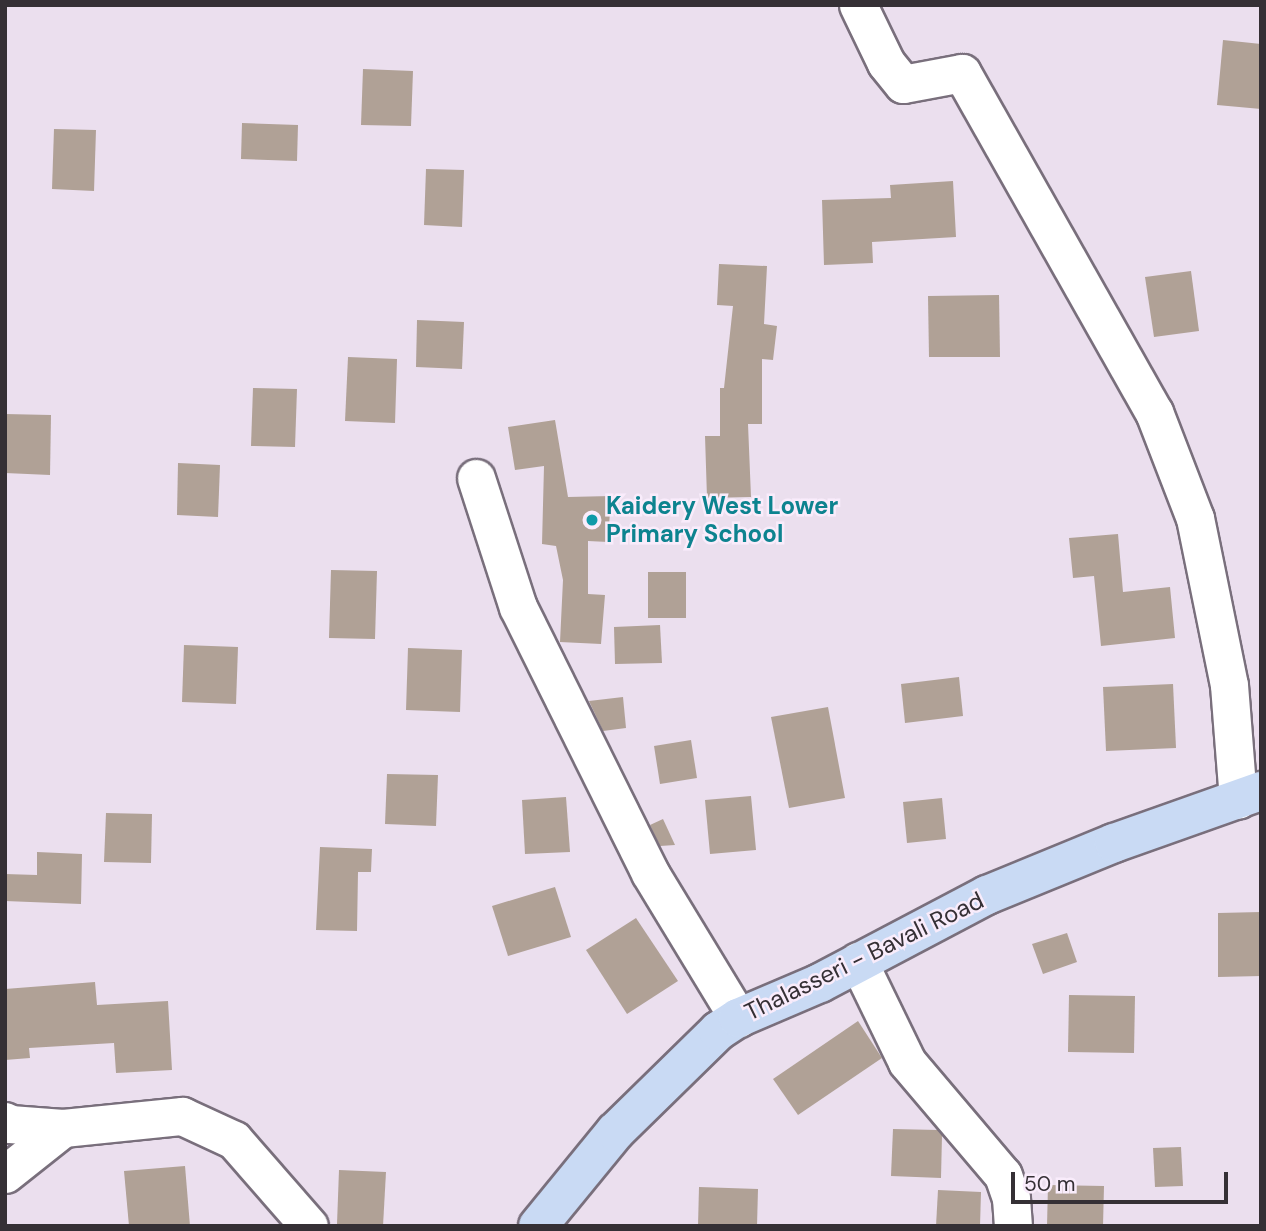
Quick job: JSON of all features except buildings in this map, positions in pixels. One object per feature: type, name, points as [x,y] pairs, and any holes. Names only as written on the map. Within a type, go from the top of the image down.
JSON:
[{"type":"main road","name":"Thalasseri - Bavali Road","points":[[538,1226],[615,1132],[718,1031],[738,1018],[820,983],[986,895],[1114,843],[1249,795]]},
{"type":"street","points":[[858,5],[886,63],[903,84],[962,73],[1154,412],[1195,518],[1249,795]]},
{"type":"street","points":[[476,478],[518,607],[650,873],[738,1018]]},
{"type":"street","points":[[858,961],[907,1062],[1003,1175],[1011,1199],[1013,1226]]},
{"type":"street","points":[[5,1121],[63,1128],[182,1116],[234,1140],[309,1226]]},
{"type":"street","points":[[5,1174],[63,1128]]},
{"type":"place","name":"Kaidery West Lower Primary School","points":[[592,520]]}]
